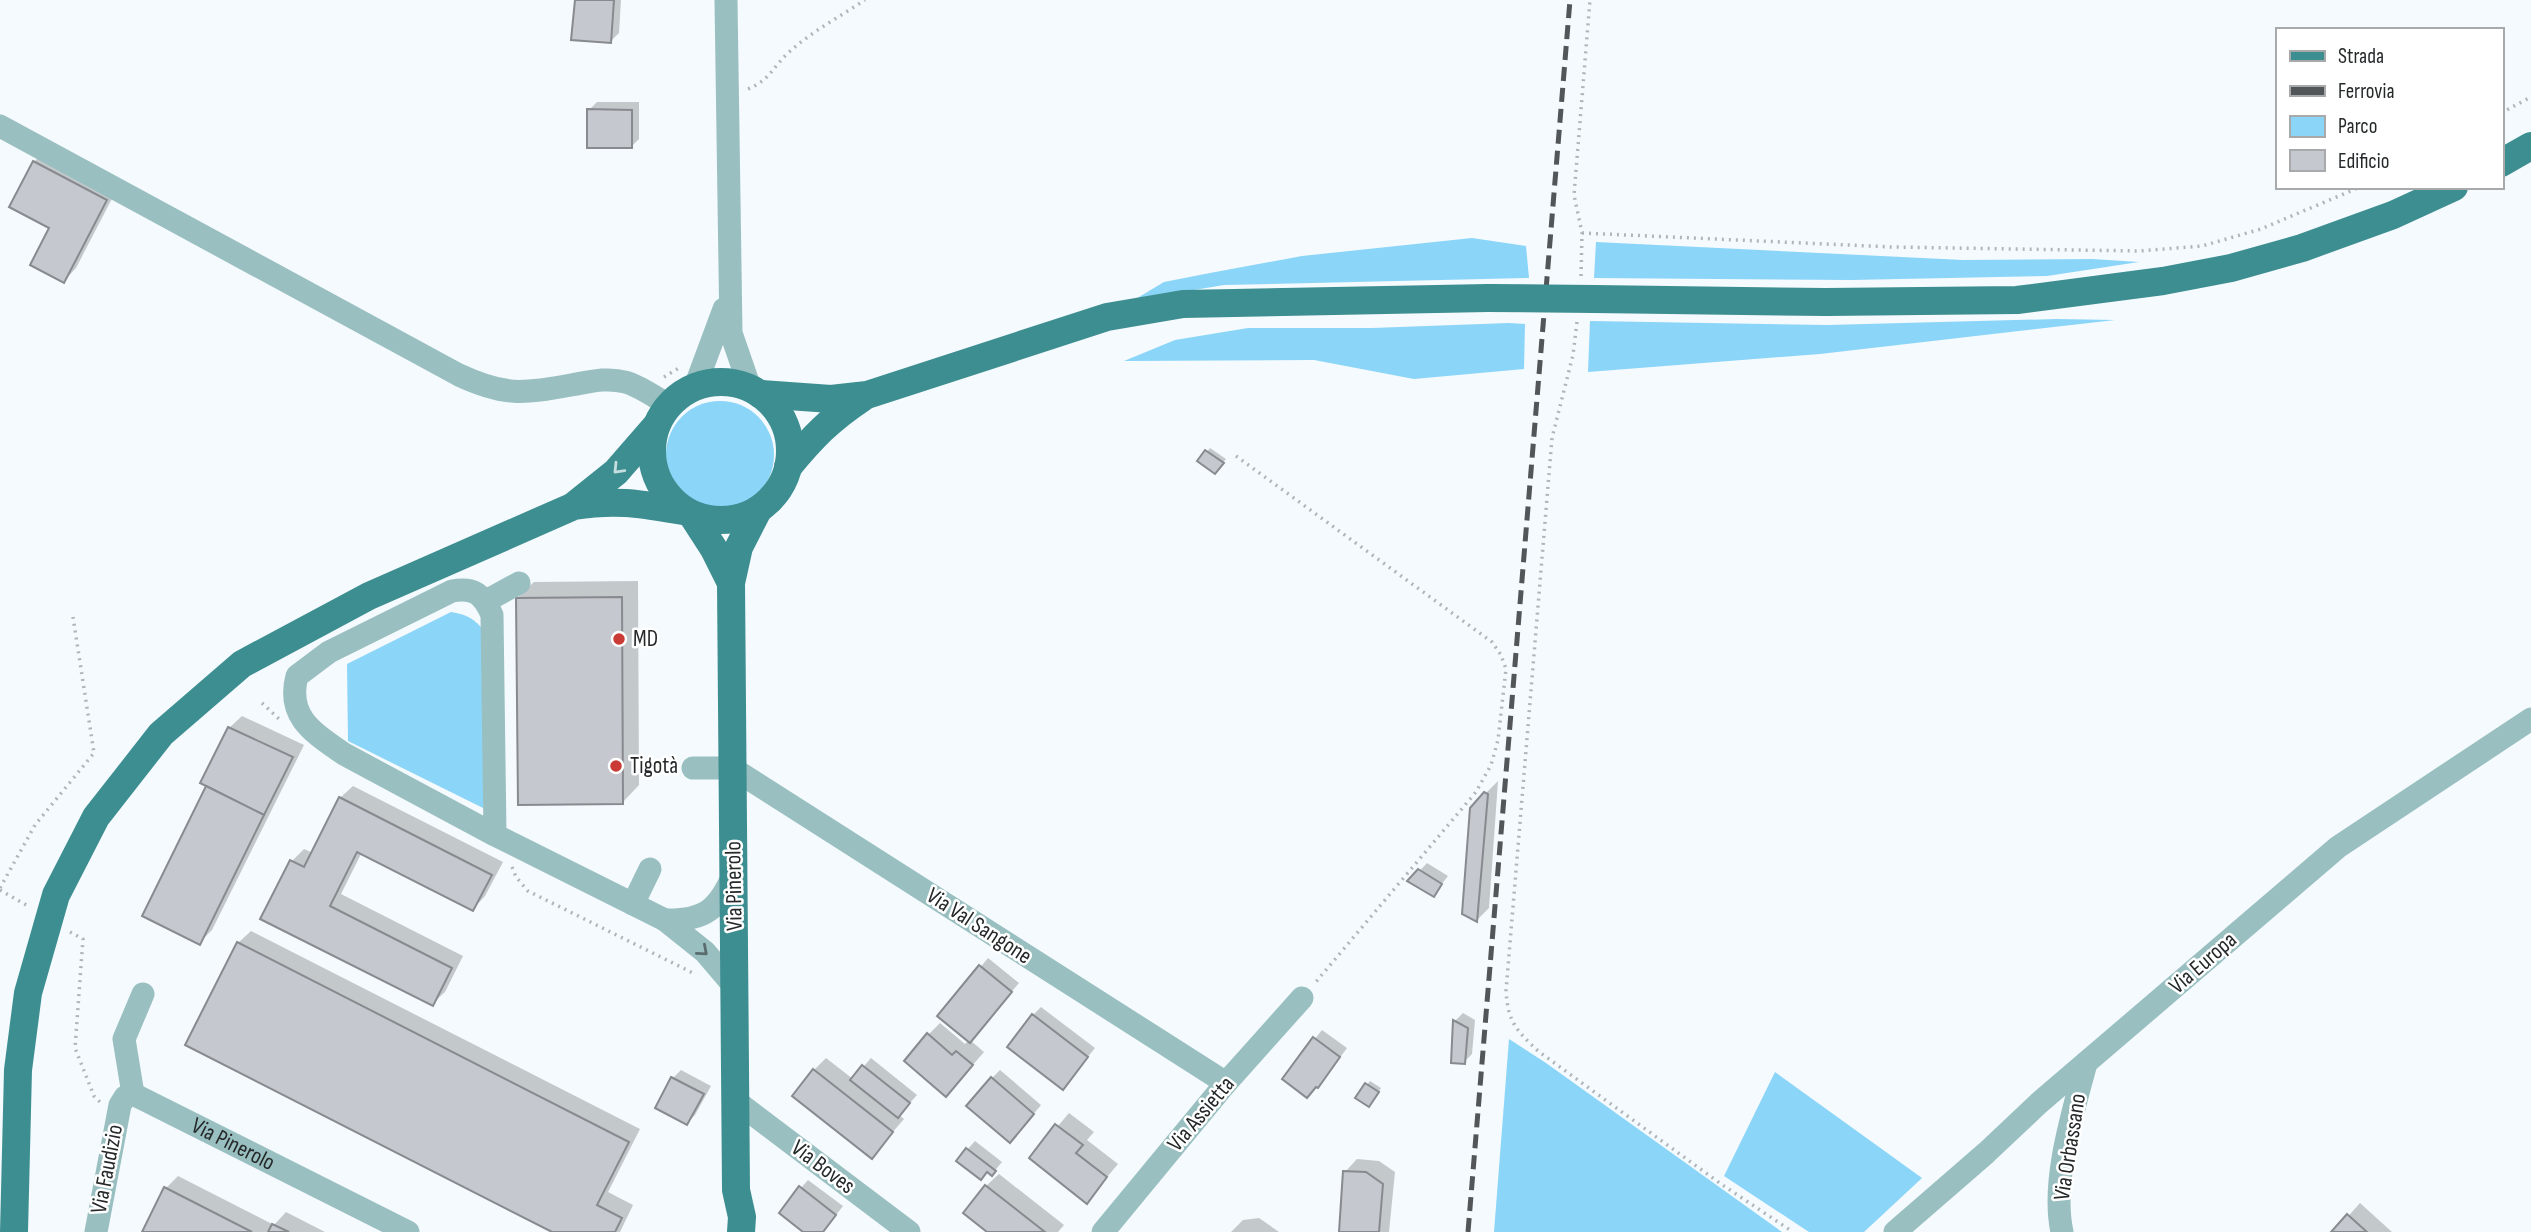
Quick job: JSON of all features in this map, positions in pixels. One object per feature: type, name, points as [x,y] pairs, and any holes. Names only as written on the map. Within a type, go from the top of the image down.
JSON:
[{"type":"main road","points":[[2503,162],[2531,146]]},
{"type":"main road","points":[[788,467],[818,430],[837,414],[867,396],[1107,317],[1183,304],[1584,297],[1826,302],[2017,300],[2163,281],[2231,268],[2302,248],[2393,215],[2450,189]]},
{"type":"main road","points":[[14,1232],[19,1070],[28,993],[56,895],[96,817],[162,734],[242,664],[369,596],[573,506],[616,472],[681,394],[688,377],[732,383],[755,391],[831,399],[867,396]]},
{"type":"main road","points":[[573,506],[605,501],[628,502],[688,513],[714,521],[737,519],[758,510],[772,499],[782,484],[788,467],[790,446],[786,426],[775,408],[755,391]]},
{"type":"main road","points":[[662,415],[651,449],[654,473],[665,495],[688,513]]},
{"type":"main road","name":"Via Pinerolo","points":[[741,1232],[736,1190],[731,583],[739,547],[758,510]]},
{"type":"main road","name":"Via Pinerolo","points":[[688,513],[714,549],[731,583]]},
{"type":"main road","name":"Via Pinerolo","points":[[727,1232],[736,1190]]},
{"type":"street","points":[[726,0],[731,333],[755,391]]},
{"type":"street","points":[[0,126],[447,369],[488,388],[513,392],[539,391],[603,380],[625,382],[641,390],[662,415]]},
{"type":"street","points":[[688,377],[717,332],[729,292]]},
{"type":"street","points":[[486,601],[519,583]]},
{"type":"street","points":[[495,835],[492,615],[486,601],[478,592],[467,589],[452,591],[329,652],[297,676],[294,697],[296,709],[305,723],[325,741],[344,754],[495,835],[665,920],[705,952],[734,986]]},
{"type":"street","name":"Via Europa","points":[[1895,1232],[2086,1063],[2338,847],[2531,719]]},
{"type":"street","points":[[693,768],[732,768]]},
{"type":"street","name":"Via Val Sangone","points":[[732,768],[1226,1083]]},
{"type":"street","points":[[633,904],[650,869]]},
{"type":"street","points":[[665,920],[690,920],[712,909],[724,896],[734,873]]},
{"type":"street","points":[[123,1106],[124,1039],[143,994]]},
{"type":"street","name":"Via Assietta","points":[[1102,1232],[1226,1083],[1302,998]]},
{"type":"street","name":"Via Orbassano","points":[[2062,1232],[2061,1181],[2069,1132],[2086,1063]]},
{"type":"street","name":"Via Boves","points":[[737,1102],[909,1232]]},
{"type":"street","name":"Via Faudizio","points":[[96,1232],[123,1106]]},
{"type":"street","name":"Via Pinerolo","points":[[123,1106],[408,1232]]},
{"type":"path","points":[[727,98],[762,83],[787,54],[815,32],[865,0]]},
{"type":"path","points":[[1590,0],[1574,195],[1582,233],[1584,297],[1573,355],[1552,438],[1506,991],[1507,1013],[1517,1031],[1538,1051],[1721,1184],[1794,1232]]},
{"type":"path","points":[[2503,112],[2531,97]]},
{"type":"path","points":[[1582,233],[1892,247],[2139,251],[2202,246],[2271,225],[2355,189]]},
{"type":"path","points":[[641,390],[648,379],[688,377]]},
{"type":"path","points":[[1236,456],[1492,642],[1506,669],[1498,740],[1491,765],[1476,792],[1302,998]]},
{"type":"path","points":[[31,907],[0,889],[35,825],[94,753],[73,617]]},
{"type":"path","points":[[62,928],[83,939],[75,1048],[94,1096],[123,1106]]},
{"type":"green space","points":[[1472,238],[1526,246],[1529,278],[1224,285],[1134,300],[1164,282],[1302,256]]},
{"type":"green space","points":[[1596,242],[1963,260],[2092,259],[2139,262],[2047,276],[1851,280],[1594,278]]},
{"type":"green space","points":[[2115,320],[1820,354],[1588,372],[1590,321],[1828,325]]},
{"type":"green space","points":[[1525,324],[1524,369],[1414,379],[1314,360],[1124,361],[1175,340],[1248,328],[1372,328]]},
{"type":"green space","points":[[720,401],[741,405],[758,417],[770,434],[774,455],[770,476],[758,493],[741,505],[720,509],[699,505],[682,493],[670,476],[666,455],[670,434],[682,417],[699,405]]},
{"type":"green space","points":[[451,612],[470,618],[484,631],[483,808],[348,741],[347,664]]},
{"type":"green space","points":[[1509,1039],[1546,1063],[1782,1232],[1494,1232]]},
{"type":"green space","points":[[1775,1072],[1922,1178],[1864,1232],[1809,1232],[1724,1176]]},
{"type":"building","points":[[575,0],[614,0],[611,43],[571,40]]},
{"type":"building","points":[[587,109],[632,110],[632,148],[587,148]]},
{"type":"building","points":[[33,161],[107,200],[64,283],[30,265],[49,228],[9,207]]},
{"type":"building","points":[[1205,450],[1224,463],[1215,474],[1197,461]]},
{"type":"building","points":[[622,597],[623,804],[518,805],[516,598]]},
{"type":"building","points":[[228,727],[293,757],[264,815],[200,783]]},
{"type":"building","points":[[206,786],[264,815],[200,945],[142,916]]},
{"type":"building","points":[[1484,792],[1488,794],[1477,922],[1462,914],[1470,808]]},
{"type":"building","points":[[339,797],[492,875],[473,911],[357,852],[330,906],[452,968],[433,1006],[260,919],[290,860],[304,867]]},
{"type":"building","points":[[1418,869],[1442,884],[1434,897],[1407,881]]},
{"type":"building","points":[[237,942],[629,1142],[597,1205],[622,1218],[615,1232],[552,1232],[185,1045]]},
{"type":"building","points":[[979,965],[1012,992],[970,1043],[937,1016]]},
{"type":"building","points":[[1032,1014],[1088,1057],[1063,1090],[1007,1047]]},
{"type":"building","points":[[1453,1020],[1468,1028],[1465,1064],[1451,1063]]},
{"type":"building","points":[[927,1033],[952,1055],[956,1051],[973,1065],[946,1097],[904,1061]]},
{"type":"building","points":[[1313,1037],[1340,1057],[1318,1088],[1307,1098],[1282,1079]]},
{"type":"building","points":[[862,1065],[910,1103],[898,1118],[850,1080]]},
{"type":"building","points":[[813,1069],[893,1132],[872,1159],[792,1096]]},
{"type":"building","points":[[671,1077],[704,1094],[687,1125],[655,1108]]},
{"type":"building","points":[[991,1077],[1034,1114],[1010,1143],[966,1106]]},
{"type":"building","points":[[1365,1083],[1379,1092],[1369,1107],[1355,1098]]},
{"type":"building","points":[[1055,1124],[1083,1145],[1076,1153],[1107,1177],[1087,1204],[1029,1158]]},
{"type":"building","points":[[966,1148],[996,1171],[992,1176],[987,1172],[981,1180],[956,1161]]},
{"type":"building","points":[[1343,1171],[1366,1172],[1383,1184],[1379,1232],[1339,1232]]},
{"type":"building","points":[[985,1185],[1045,1232],[987,1232],[963,1213]]},
{"type":"building","points":[[799,1186],[836,1215],[823,1232],[803,1232],[779,1213]]},
{"type":"building","points":[[164,1187],[252,1232],[142,1232]]},
{"type":"building","points":[[2347,1214],[2367,1232],[2331,1232]]},
{"type":"building","points":[[272,1224],[289,1232],[268,1232]]},
{"type":"railway","points":[[1468,1232],[1570,0]]},
{"type":"place","name":"MD","points":[[619,639]]},
{"type":"place","name":"Tigotà","points":[[616,766]]}]
